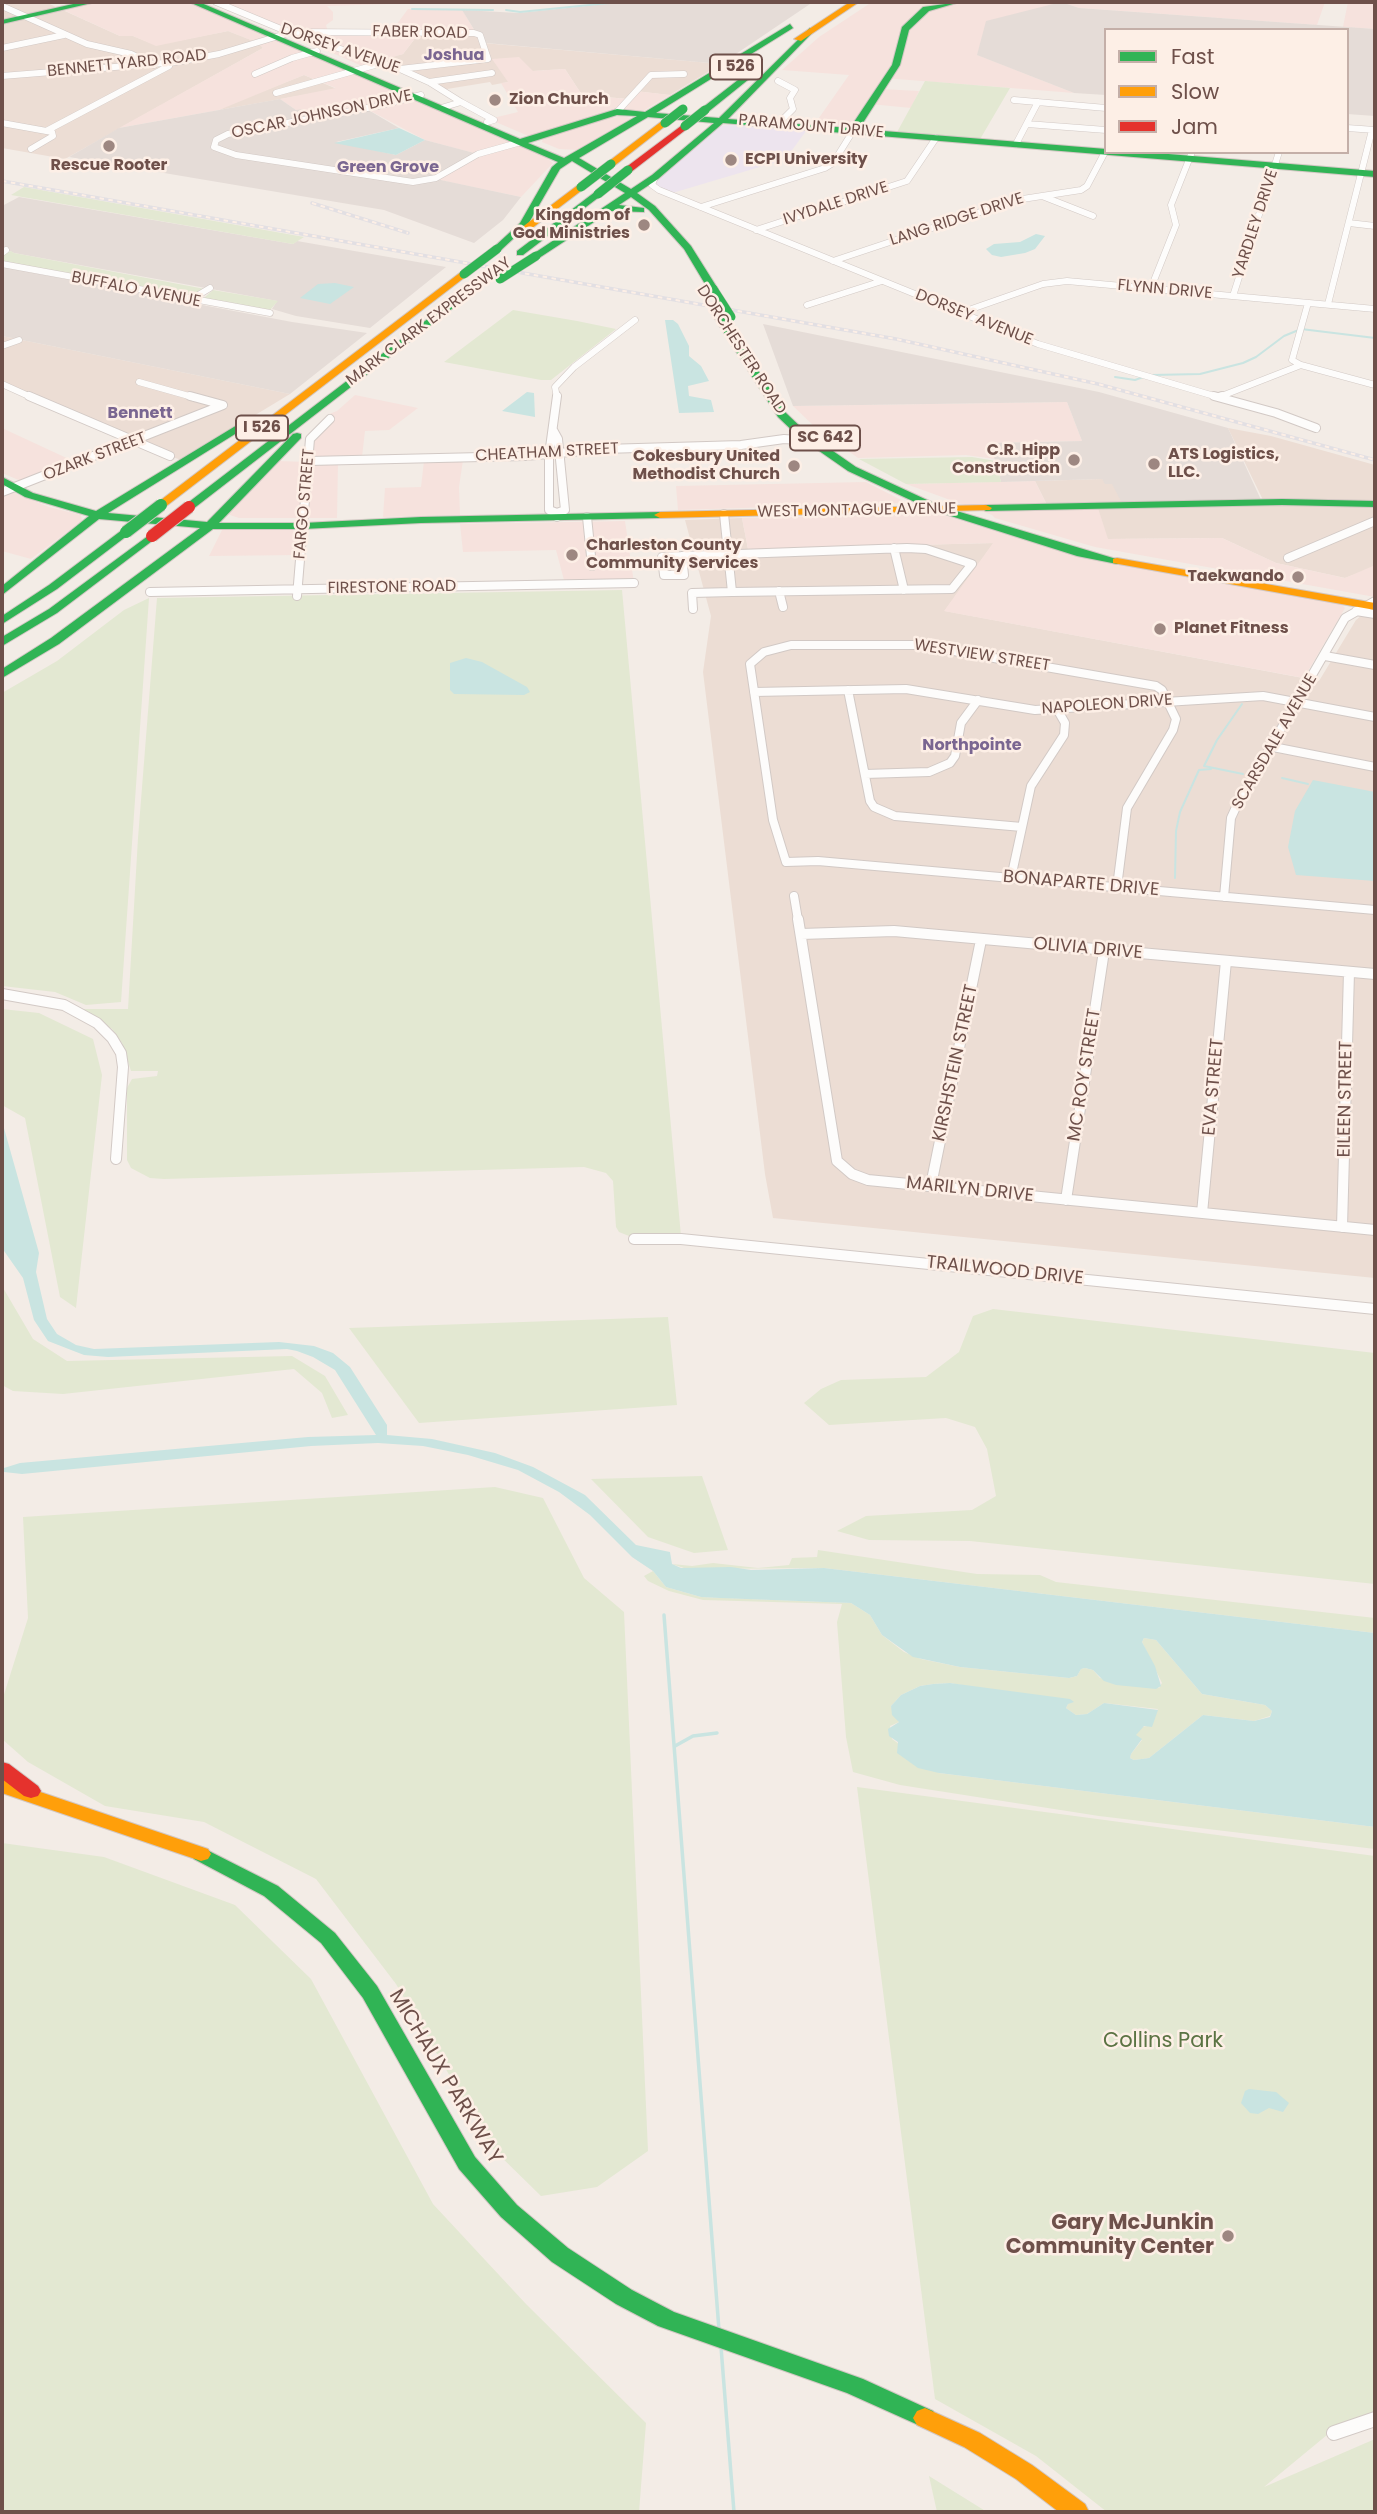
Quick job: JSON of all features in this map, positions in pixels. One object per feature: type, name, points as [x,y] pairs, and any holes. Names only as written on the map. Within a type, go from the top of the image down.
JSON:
[{"type":"main road","points":[[2,22],[92,2]]},
{"type":"main road","points":[[193,2],[283,35],[314,52],[357,70],[422,91],[550,151],[565,162]]},
{"type":"main road","points":[[202,2],[229,15]]},
{"type":"main road","name":"MARK CLARK EXPRESSWAY","points":[[2,621],[53,587],[126,532],[790,26],[830,2]]},
{"type":"main road","name":"MARK CLARK EXPRESSWAY","points":[[2,644],[152,536],[324,401],[440,315],[528,255],[598,194],[705,110],[810,30],[855,2]]},
{"type":"main road","points":[[853,131],[896,65],[905,29],[926,9],[956,2]]},
{"type":"main road","points":[[497,249],[524,224],[565,162],[790,26]]},
{"type":"main road","points":[[528,255],[628,195],[657,183],[810,30]]},
{"type":"main road","points":[[450,105],[525,140]]},
{"type":"main road","name":"PARAMOUNT DRIVE","points":[[525,140],[617,112],[1104,152]]},
{"type":"main road","points":[[550,151],[588,150]]},
{"type":"main road","name":"PARAMOUNT DRIVE","points":[[1148,154],[1277,159],[1368,174]]},
{"type":"main road","name":"DORCHESTER ROAD","points":[[565,162],[652,208],[688,248],[707,288],[782,415],[790,434],[811,441],[852,469],[936,508],[1081,554],[1370,608]]},
{"type":"main road","name":"DORCHESTER ROAD","points":[[628,195],[677,249],[707,288]]},
{"type":"main road","points":[[606,209],[623,206],[641,211]]},
{"type":"main road","name":"DORCHESTER ROAD","points":[[724,316],[794,414],[855,459],[906,487],[1087,549],[1370,608]]},
{"type":"main road","points":[[2,592],[100,513],[301,391],[362,350]]},
{"type":"main road","points":[[2,674],[55,641],[212,524],[315,417],[370,368]]},
{"type":"main road","name":"WEST MONTAGUE AVENUE","points":[[7,486],[100,513],[212,524],[1306,501],[1375,504]]},
{"type":"main road","points":[[2,1769],[44,1800]]},
{"type":"main road","name":"MICHAUX PARKWAY","points":[[2,1786],[211,1858],[271,1891],[328,1938],[369,1992],[467,2163],[509,2211],[560,2255],[624,2297],[666,2319],[855,2386],[972,2440],[1024,2472],[1077,2512]]},
{"type":"street","name":"DORSEY AVENUE","points":[[216,2],[283,35],[400,69],[422,91]]},
{"type":"street","points":[[2,6],[87,44],[131,54],[154,65]]},
{"type":"street","name":"FABER ROAD","points":[[283,35],[478,34],[488,59],[400,69]]},
{"type":"street","points":[[2,48],[64,35]]},
{"type":"street","name":"BENNETT YARD ROAD","points":[[2,76],[177,62],[219,54],[283,35]]},
{"type":"street","points":[[255,74],[314,52]]},
{"type":"street","points":[[2,123],[48,130],[177,62]]},
{"type":"street","points":[[276,93],[382,63]]},
{"type":"street","points":[[422,91],[492,73]]},
{"type":"street","points":[[617,112],[645,79],[655,75],[684,74]]},
{"type":"street","points":[[777,125],[793,109],[790,98],[795,90],[778,82]]},
{"type":"street","name":"OSCAR JOHNSON DRIVE","points":[[422,91],[228,134],[216,140],[214,147],[236,155],[413,182],[436,178],[478,154],[525,140]]},
{"type":"street","points":[[1014,100],[1104,108]]},
{"type":"street","points":[[1016,144],[1038,102]]},
{"type":"street","points":[[1027,124],[1104,130]]},
{"type":"street","points":[[1328,304],[1349,223],[1368,174],[1374,130],[1349,128]]},
{"type":"street","points":[[31,149],[53,136],[48,130]]},
{"type":"street","points":[[701,207],[825,168],[833,163],[853,131]]},
{"type":"street","name":"IVYDALE DRIVE","points":[[756,230],[907,181],[936,138]]},
{"type":"street","name":"LANG RIDGE DRIVE","points":[[832,261],[1016,200],[1082,190],[1105,154]]},
{"type":"street","points":[[1150,288],[1176,225],[1171,205],[1191,156]]},
{"type":"street","name":"YARDLEY DRIVE","points":[[1233,296],[1277,159]]},
{"type":"street","name":"DORSEY AVENUE","points":[[657,183],[701,207],[1065,354],[1219,397],[1316,428]]},
{"type":"street","points":[[1039,195],[1093,216]]},
{"type":"street","points":[[1349,223],[1375,226]]},
{"type":"street","name":"BUFFALO AVENUE","points":[[2,264],[270,313]]},
{"type":"street","points":[[807,305],[882,281]]},
{"type":"street","name":"FLYNN DRIVE","points":[[960,313],[1055,282],[1375,309]]},
{"type":"street","points":[[190,300],[210,288]]},
{"type":"street","points":[[1308,303],[1292,360],[1301,365],[1375,385]]},
{"type":"street","points":[[553,430],[558,439],[565,510],[557,515],[549,510],[549,455],[557,396],[555,387],[573,367],[635,320]]},
{"type":"street","points":[[2,346],[19,340]]},
{"type":"street","points":[[1219,397],[1301,365]]},
{"type":"street","name":"OZARK STREET","points":[[7,486],[132,442],[223,405],[139,382]]},
{"type":"street","points":[[2,384],[132,442],[170,456]]},
{"type":"street","name":"FARGO STREET","points":[[297,593],[310,439],[330,419]]},
{"type":"street","name":"CHEATHAM STREET","points":[[309,461],[549,455],[604,449],[741,445],[790,434]]},
{"type":"street","points":[[724,514],[732,592]]},
{"type":"street","points":[[587,517],[592,566]]},
{"type":"street","points":[[1288,558],[1375,521]]},
{"type":"street","points":[[894,548],[904,590]]},
{"type":"street","points":[[682,556],[894,548],[926,549],[971,564],[952,589],[692,593],[693,609]]},
{"type":"street","name":"FIRESTONE ROAD","points":[[150,592],[297,593],[634,583]]},
{"type":"street","points":[[779,591],[783,607]]},
{"type":"street","name":"SCARSDALE AVENUE","points":[[1224,897],[1231,818],[1345,618],[1370,608]]},
{"type":"street","name":"WESTVIEW STREET","points":[[786,862],[773,820],[750,664],[764,652],[791,645],[889,644],[946,648],[1145,682],[1163,690],[1168,701]]},
{"type":"street","points":[[1325,656],[1375,665]]},
{"type":"street","name":"NAPOLEON DRIVE","points":[[754,692],[906,689],[1024,709],[1240,696],[1375,717]]},
{"type":"street","points":[[848,690],[870,801],[884,813],[1022,827]]},
{"type":"street","points":[[864,774],[929,772],[950,763],[956,756],[961,723],[978,700]]},
{"type":"street","points":[[1117,887],[1127,808],[1173,730],[1176,719],[1168,701]]},
{"type":"street","points":[[1012,878],[1031,786],[1064,735],[1065,723],[1057,709]]},
{"type":"street","points":[[1272,747],[1375,767]]},
{"type":"street","name":"BONAPARTE DRIVE","points":[[786,862],[818,862],[1375,910]]},
{"type":"street","name":"MARILYN DRIVE","points":[[794,896],[837,1161],[852,1174],[868,1180],[1375,1230]]},
{"type":"street","name":"OLIVIA DRIVE","points":[[801,934],[894,931],[1375,974]]},
{"type":"street","name":"KIRSHSTEIN STREET","points":[[931,1185],[981,940]]},
{"type":"street","name":"MC ROY STREET","points":[[1066,1200],[1104,951]]},
{"type":"street","name":"EVA STREET","points":[[1202,1213],[1226,961]]},
{"type":"street","name":"EILEEN STREET","points":[[1342,1227],[1349,972]]},
{"type":"street","points":[[2,996],[63,1006],[97,1023],[112,1038],[121,1053],[123,1075],[116,1158]]},
{"type":"street","name":"TRAILWOOD DRIVE","points":[[634,1239],[681,1238],[1375,1309]]},
{"type":"street","points":[[1334,2433],[1375,2419]]},
{"type":"shaded area","points":[[2,2],[45,2],[120,36],[133,36],[156,45],[228,31],[259,43],[263,48],[65,159],[2,148]]},
{"type":"shaded area","points":[[92,2],[188,2],[449,113],[543,155],[553,163],[521,197],[434,179],[477,154],[425,140],[365,108],[317,117],[296,110],[280,99],[336,88],[304,75],[219,110],[119,128],[263,48],[258,43],[228,31],[156,46],[133,36],[120,36],[61,9]]},
{"type":"shaded area","points":[[216,2],[389,4],[327,6],[333,12],[333,20],[326,25],[328,32],[391,32],[408,9],[462,10],[475,31],[420,32],[403,54],[362,66]]},
{"type":"shaded area","points":[[625,2],[813,2],[721,64],[486,43],[462,10],[519,13]]},
{"type":"shaded area","points":[[872,2],[1061,2],[978,55],[1074,93],[884,78],[853,125],[847,128],[814,125],[849,75],[782,70],[819,37]]},
{"type":"shaded area","points":[[1061,2],[1325,2],[1317,25],[1079,8]]},
{"type":"shaded area","points":[[1061,2],[1079,8],[1375,29],[1375,116],[1349,114],[1349,28],[1104,28],[1104,95],[1074,93],[977,55],[986,21]]},
{"type":"shaded area","points":[[1348,2],[1375,2],[1375,29],[1343,27]]},
{"type":"shaded area","name":"Joshua","points":[[420,32],[474,33],[483,43],[721,64],[670,95],[635,91],[628,99],[582,95],[565,69],[533,71],[508,82],[492,85],[490,82],[441,90],[376,61],[403,54]]},
{"type":"shaded area","points":[[519,57],[533,71],[565,69],[582,95],[628,99],[635,91],[670,95],[643,111],[614,109],[534,135],[526,135],[489,119],[518,112],[501,83],[508,82],[492,59]]},
{"type":"shaded area","points":[[304,75],[337,89],[219,110],[230,104]]},
{"type":"shaded area","points":[[881,89],[919,91],[911,108],[870,104]]},
{"type":"shaded area","points":[[280,99],[296,110],[303,109],[317,117],[365,108],[399,128],[336,142],[396,155],[425,140],[478,154],[436,179],[521,197],[503,220],[474,243],[384,210],[69,157],[119,128]]},
{"type":"shaded area","points":[[622,116],[635,119],[578,150],[559,149],[542,142],[543,139],[595,121]]},
{"type":"shaded area","name":"ECPI University","points":[[719,126],[806,131],[790,153],[780,161],[669,194],[652,183]]},
{"type":"shaded area","points":[[19,197],[446,267],[370,328],[296,316],[272,309],[277,301],[14,253],[2,247],[2,206]]},
{"type":"shaded area","points":[[2,267],[292,322],[367,333],[290,394],[2,336]]},
{"type":"shaded area","points":[[763,324],[1099,392],[1228,428],[1262,502],[1123,505],[1112,484],[1105,484],[1102,479],[1001,482],[990,443],[1082,441],[1067,402],[793,406]]},
{"type":"shaded area","points":[[2,336],[290,394],[181,460],[132,442],[2,384]]},
{"type":"shaded area","points":[[355,395],[418,408],[389,430],[365,431],[362,457],[314,458],[310,444],[330,419],[329,414],[337,411]]},
{"type":"shaded area","points":[[1067,402],[1082,441],[991,443],[996,459],[966,455],[858,458],[815,427],[793,406]]},
{"type":"shaded area","points":[[2,428],[73,461],[21,481],[2,473]]},
{"type":"shaded area","points":[[1228,428],[1271,436],[1375,465],[1375,567],[1345,578],[1276,563],[1222,538],[1108,539],[1048,507],[1035,481],[1102,479],[1112,484],[1263,500]]},
{"type":"shaded area","points":[[463,460],[459,487],[460,515],[383,517],[385,488],[421,487],[424,461]]},
{"type":"shaded area","points":[[278,461],[338,463],[337,518],[239,518],[230,515],[228,513]]},
{"type":"shaded area","points":[[1035,481],[1048,507],[1097,505],[1108,539],[1222,538],[1276,563],[1345,578],[1373,566],[1375,597],[1095,547],[995,518],[906,484]]},
{"type":"shaded area","points":[[866,482],[907,503],[678,510],[676,486]]},
{"type":"shaded area","points":[[2,488],[49,507],[81,515],[82,521],[31,559],[2,551]]},
{"type":"shaded area","points":[[940,514],[1062,552],[1341,604],[1345,608],[1304,678],[944,611],[993,543],[748,549],[742,518]]},
{"type":"shaded area","points":[[742,518],[748,549],[994,543],[945,611],[1319,681],[1356,620],[1362,615],[1375,617],[1375,1278],[773,1218],[765,1174],[703,672],[711,616],[685,520]]},
{"type":"shaded area","points":[[625,521],[634,583],[565,584],[556,550],[463,552],[460,524]]},
{"type":"shaded area","points":[[222,530],[293,530],[301,541],[300,555],[209,556]]},
{"type":"green space","points":[[925,81],[1010,88],[979,141],[896,134]]},
{"type":"green space","points":[[24,187],[304,237],[293,244],[11,195]]},
{"type":"green space","points":[[11,251],[205,289],[190,297],[2,263],[2,255]]},
{"type":"green space","points":[[213,290],[278,301],[270,310],[204,298]]},
{"type":"green space","points":[[513,310],[616,329],[551,380],[444,362]]},
{"type":"green space","points":[[972,457],[996,461],[1001,482],[906,484],[859,459]]},
{"type":"green space","points":[[622,590],[681,1236],[629,1236],[619,1232],[616,1227],[613,1181],[606,1173],[584,1167],[164,1179],[150,1178],[131,1168],[127,1160],[127,1088],[132,1079],[157,1076],[158,1071],[131,1071],[122,1043],[112,1029],[82,1009],[128,1009],[157,598]]},
{"type":"green space","points":[[149,598],[121,1002],[86,1005],[55,992],[2,986],[2,693],[57,661],[124,610]]},
{"type":"green space","points":[[2,1009],[39,1013],[93,1039],[102,1075],[76,1308],[60,1297],[25,1118],[2,1105]]},
{"type":"green space","points":[[2,1286],[33,1339],[67,1361],[292,1356],[325,1376],[348,1415],[332,1418],[322,1393],[294,1369],[63,1394],[13,1391],[2,1385]]},
{"type":"green space","points":[[993,1309],[1375,1353],[1375,1584],[970,1541],[869,1540],[837,1531],[866,1516],[972,1510],[996,1496],[987,1449],[975,1427],[946,1418],[829,1425],[804,1403],[821,1389],[841,1380],[926,1377],[959,1352],[973,1316]]},
{"type":"green space","points":[[668,1317],[677,1405],[419,1423],[349,1328]]},
{"type":"green space","points":[[702,1476],[728,1550],[694,1553],[648,1537],[591,1479]]},
{"type":"green space","points":[[495,1487],[543,1498],[584,1578],[624,1612],[648,2151],[597,2187],[541,2196],[492,2148],[396,1984],[316,1879],[204,1822],[105,1806],[28,1762],[2,1739],[2,1701],[28,1618],[23,1517]]},
{"type":"green space","points":[[818,1550],[977,1574],[1040,1575],[1056,1582],[1375,1618],[1375,1633],[824,1568],[687,1569],[672,1564],[692,1566],[713,1563],[758,1568],[789,1565],[792,1558],[817,1557]]},
{"type":"green space","points":[[653,1571],[666,1587],[701,1597],[851,1603],[870,1615],[882,1635],[904,1652],[921,1659],[960,1667],[1069,1678],[1077,1676],[1081,1669],[1085,1668],[1093,1670],[1100,1678],[1159,1688],[1162,1683],[1142,1642],[1144,1638],[1156,1640],[1202,1694],[1265,1705],[1272,1711],[1270,1716],[1254,1721],[1203,1715],[1149,1758],[1134,1760],[1130,1758],[1131,1754],[1142,1740],[1135,1736],[1141,1727],[1147,1726],[1158,1709],[1104,1703],[1087,1714],[1076,1715],[1066,1708],[1068,1704],[950,1683],[933,1684],[920,1686],[901,1695],[891,1706],[899,1722],[890,1726],[892,1739],[939,1773],[1375,1827],[1375,1849],[1099,1816],[900,1785],[853,1772],[846,1737],[837,1622],[842,1604],[703,1600],[669,1591],[648,1581],[644,1576]]},
{"type":"green space","name":"Collins Park","points":[[857,1787],[1375,1856],[1375,2417],[1333,2430],[1264,2487],[1375,2439],[1375,2512],[1107,2512],[1036,2456],[935,2399]]},
{"type":"green space","points":[[2,1843],[104,1857],[235,1905],[311,1979],[433,2204],[526,2304],[646,2423],[639,2512],[2,2512]]},
{"type":"green space","points":[[929,2476],[987,2512],[937,2512]]},
{"type":"water","points":[[399,128],[425,140],[396,155],[334,143]]},
{"type":"water","points":[[1036,234],[1045,236],[1035,249],[1025,253],[1001,257],[992,255],[986,249],[994,244],[1020,242]]},
{"type":"water","points":[[335,283],[354,287],[330,304],[300,298],[318,284]]},
{"type":"water","points":[[665,320],[673,320],[678,324],[689,346],[689,356],[701,366],[709,381],[688,386],[689,396],[711,400],[714,412],[679,413]]},
{"type":"water","points":[[527,392],[534,393],[535,417],[502,411]]},
{"type":"water","points":[[466,658],[482,662],[527,687],[530,692],[524,695],[454,694],[450,690],[450,663]]},
{"type":"water","points":[[1313,780],[1375,792],[1375,881],[1296,875],[1288,847],[1295,811]]},
{"type":"water","points":[[2,1121],[39,1253],[36,1272],[47,1319],[57,1334],[76,1345],[94,1349],[279,1342],[314,1346],[333,1353],[350,1367],[387,1425],[387,1435],[432,1439],[495,1453],[533,1467],[585,1495],[636,1545],[670,1552],[672,1564],[681,1568],[824,1568],[1375,1633],[1375,1827],[939,1773],[918,1768],[897,1753],[898,1742],[889,1736],[888,1729],[899,1722],[892,1715],[891,1706],[901,1695],[920,1686],[950,1683],[1070,1699],[1074,1702],[1066,1708],[1076,1715],[1087,1714],[1104,1703],[1158,1710],[1152,1727],[1144,1726],[1136,1735],[1142,1739],[1131,1754],[1130,1758],[1134,1760],[1149,1758],[1203,1715],[1254,1721],[1270,1717],[1272,1711],[1265,1705],[1202,1694],[1156,1640],[1144,1638],[1142,1642],[1155,1666],[1161,1686],[1156,1689],[1116,1685],[1104,1681],[1093,1670],[1085,1668],[1081,1669],[1077,1676],[1069,1678],[960,1667],[913,1657],[882,1635],[870,1615],[851,1603],[701,1597],[666,1587],[653,1571],[632,1557],[590,1515],[559,1492],[518,1470],[468,1455],[423,1446],[378,1443],[311,1446],[22,1474],[4,1472],[4,1468],[20,1463],[308,1437],[376,1435],[335,1370],[297,1351],[287,1349],[108,1357],[84,1355],[48,1341],[34,1320],[23,1278],[2,1248]]},
{"type":"water","points":[[1249,2089],[1276,2092],[1289,2103],[1283,2112],[1269,2108],[1258,2114],[1250,2113],[1241,2103],[1245,2091]]},
{"type":"waterway","points":[[506,10],[520,12],[619,2]]},
{"type":"waterway","points":[[412,9],[493,10]]},
{"type":"waterway","points":[[1152,375],[1200,374],[1243,363],[1256,357],[1284,336],[1301,329],[1375,338]]},
{"type":"waterway","points":[[1115,377],[1135,380],[1146,376]]},
{"type":"waterway","points":[[1242,704],[1217,740],[1204,766],[1243,774]]},
{"type":"waterway","points":[[1175,878],[1176,831],[1180,812],[1199,770],[1211,769]]},
{"type":"waterway","points":[[1282,778],[1308,784]]},
{"type":"waterway","points":[[664,1615],[719,2330]]},
{"type":"waterway","points":[[675,1746],[693,1736],[717,1733]]},
{"type":"waterway","points":[[721,2347],[734,2512]]},
{"type":"railway","points":[[2,181],[896,339],[1098,384],[1375,460]]},
{"type":"railway","points":[[312,203],[408,233]]},
{"type":"traffic: fast","points":[[2,22],[92,2]]},
{"type":"traffic: fast","points":[[193,2],[565,162]]},
{"type":"traffic: fast","points":[[853,131],[896,65],[905,29],[926,9],[956,2]]},
{"type":"traffic: fast","points":[[497,249],[524,224],[556,167],[668,102],[790,26]]},
{"type":"traffic: fast","points":[[536,256],[655,177],[722,120],[810,30]]},
{"type":"traffic: fast","points":[[705,110],[750,75]]},
{"type":"traffic: fast","points":[[665,123],[683,109]]},
{"type":"traffic: fast","points":[[685,126],[705,110]]},
{"type":"traffic: fast","points":[[521,142],[617,112],[1104,152]]},
{"type":"traffic: fast","points":[[1133,154],[1375,174]]},
{"type":"traffic: fast","points":[[573,158],[615,181],[652,208],[688,248],[713,289]]},
{"type":"traffic: fast","points":[[581,187],[611,164]]},
{"type":"traffic: fast","points":[[598,194],[628,170]]},
{"type":"traffic: fast","points":[[520,253],[598,194]]},
{"type":"traffic: fast","points":[[608,208],[628,207],[641,210]]},
{"type":"traffic: fast","points":[[464,274],[497,249]]},
{"type":"traffic: fast","points":[[500,279],[536,256]]},
{"type":"traffic: fast","points":[[189,507],[488,277]]},
{"type":"traffic: fast","points":[[713,289],[731,317]]},
{"type":"traffic: fast","points":[[717,314],[782,415],[803,435],[852,469],[936,508],[1081,554],[1117,561]]},
{"type":"traffic: fast","points":[[97,515],[251,421]]},
{"type":"traffic: fast","points":[[210,526],[297,436]]},
{"type":"traffic: fast","points":[[2,480],[29,495],[97,515],[210,526],[303,526],[421,520],[660,515]]},
{"type":"traffic: fast","points":[[986,508],[1282,502],[1375,504]]},
{"type":"traffic: fast","points":[[126,532],[161,505]]},
{"type":"traffic: fast","points":[[2,592],[97,515]]},
{"type":"traffic: fast","points":[[2,674],[55,641],[210,526]]},
{"type":"traffic: fast","points":[[2,621],[53,587],[126,532]]},
{"type":"traffic: fast","points":[[2,642],[53,611],[152,536]]},
{"type":"traffic: fast","points":[[201,1854],[271,1891],[328,1938],[370,1992],[467,2163],[509,2211],[560,2255],[624,2297],[666,2319],[855,2386],[925,2418]]},
{"type":"traffic: slow","points":[[798,39],[855,2]]},
{"type":"traffic: slow","points":[[611,164],[665,123]]},
{"type":"traffic: slow","points":[[524,230],[581,187]]},
{"type":"traffic: slow","points":[[161,505],[464,274]]},
{"type":"traffic: slow","points":[[660,515],[986,508]]},
{"type":"traffic: slow","points":[[1117,561],[1375,607]]},
{"type":"traffic: slow","points":[[2,1786],[201,1854]]},
{"type":"traffic: slow","points":[[925,2418],[972,2440],[1024,2472],[1077,2512]]},
{"type":"traffic: jam","points":[[628,170],[685,126]]},
{"type":"traffic: jam","points":[[152,536],[189,507]]},
{"type":"traffic: jam","points":[[2,1769],[31,1791]]},
{"type":"place","name":"Zion Church","points":[[495,100]]},
{"type":"place","name":"Rescue Rooter","points":[[109,146]]},
{"type":"place","name":"ECPI University","points":[[731,160]]},
{"type":"place","name":"Kingdom of God Ministries","points":[[644,225]]},
{"type":"place","name":"C.R. Hipp Construction","points":[[1074,460]]},
{"type":"place","name":"ATS Logistics, LLC.","points":[[1154,464]]},
{"type":"place","name":"Cokesbury United Methodist Church","points":[[794,466]]},
{"type":"place","name":"Charleston County Community Services","points":[[572,555]]},
{"type":"place","name":"Taekwando","points":[[1298,577]]},
{"type":"place","name":"Planet Fitness","points":[[1160,629]]},
{"type":"place","name":"Gary McJunkin Community Center","points":[[1228,2236]]},
{"type":"district","name":"Joshua","points":[[454,56]]},
{"type":"district","name":"Green Grove","points":[[388,168]]},
{"type":"district","name":"Bennett","points":[[140,414]]},
{"type":"district","name":"Northpointe","points":[[972,746]]}]
